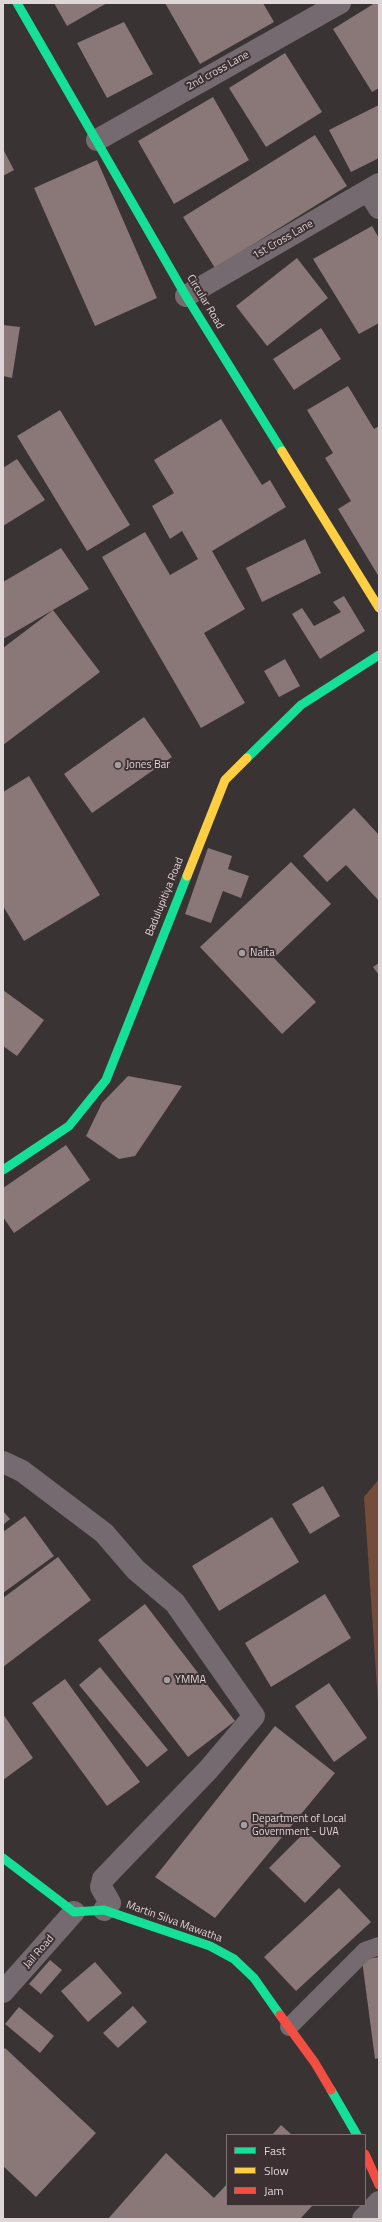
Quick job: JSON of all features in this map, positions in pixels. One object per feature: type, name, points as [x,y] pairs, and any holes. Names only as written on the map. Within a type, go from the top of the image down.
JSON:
[{"type":"street","name":"Circular Road","points":[[18,3],[186,296],[379,608]]},
{"type":"street","name":"2nd cross Lane","points":[[97,140],[340,3]]},
{"type":"street","name":"1st Cross Lane","points":[[186,296],[375,194]]},
{"type":"street","name":"Badulupitiya Road","points":[[3,1170],[69,1126],[106,1080],[225,780],[301,705],[379,654]]},
{"type":"street","points":[[3,1462],[22,1471],[104,1533],[136,1570],[175,1603],[254,1716],[208,1770],[103,1879],[101,1887],[110,1903],[104,1910]]},
{"type":"street","points":[[3,1858],[74,1912]]},
{"type":"street","name":"Martin Silva Mawatha","points":[[74,1912],[104,1910],[210,1946],[234,1960],[254,1978],[289,2027],[314,2063],[356,2134]]},
{"type":"street","name":"Jail Road","points":[[3,1992],[74,1912]]},
{"type":"street","points":[[366,2156],[379,2185]]},
{"type":"street","points":[[364,2219],[379,2202]]},
{"type":"lane","points":[[289,2027],[365,1951],[379,1946]]},
{"type":"shaded area","points":[[379,1479],[379,1717],[364,1497]]},
{"type":"building","points":[[54,3],[107,3],[67,26]]},
{"type":"building","points":[[165,3],[263,3],[274,22],[200,64]]},
{"type":"building","points":[[375,3],[379,3],[379,88],[372,92],[333,29]]},
{"type":"building","points":[[124,22],[153,74],[107,98],[77,43]]},
{"type":"building","points":[[285,53],[322,112],[266,147],[229,88]]},
{"type":"building","points":[[213,97],[249,160],[174,204],[138,141]]},
{"type":"building","points":[[379,105],[379,158],[351,172],[329,130]]},
{"type":"building","points":[[315,135],[347,186],[215,268],[183,217]]},
{"type":"building","points":[[3,149],[14,170],[3,176]]},
{"type":"building","points":[[97,160],[157,298],[95,326],[34,188]]},
{"type":"building","points":[[372,226],[379,238],[379,323],[359,334],[313,259]]},
{"type":"building","points":[[297,258],[328,298],[267,346],[236,306]]},
{"type":"building","points":[[3,325],[20,327],[12,378],[3,376]]},
{"type":"building","points":[[321,328],[341,359],[294,390],[273,359]]},
{"type":"building","points":[[348,386],[374,429],[379,426],[379,577],[338,509],[351,501],[325,458],[333,453],[307,410]]},
{"type":"building","points":[[60,410],[130,525],[87,551],[17,436]]},
{"type":"building","points":[[221,419],[262,485],[270,480],[286,507],[212,551],[245,609],[204,633],[245,703],[201,728],[102,557],[145,532],[170,575],[198,559],[182,531],[170,539],[152,506],[174,493],[154,460]]},
{"type":"building","points":[[17,459],[45,500],[3,526],[3,468]]},
{"type":"building","points":[[305,539],[321,573],[262,602],[246,568]]},
{"type":"building","points":[[61,548],[89,589],[3,639],[3,582]]},
{"type":"building","points":[[344,596],[365,631],[320,659],[292,614],[302,608],[314,626],[341,612],[333,602]]},
{"type":"building","points":[[53,610],[100,672],[3,745],[3,648]]},
{"type":"building","points":[[285,659],[300,686],[279,697],[264,671]]},
{"type":"building","name":"Jones Bar","points":[[144,717],[172,757],[92,813],[64,774]]},
{"type":"building","points":[[29,776],[100,895],[24,941],[3,906],[3,792]]},
{"type":"building","points":[[354,808],[379,835],[379,901],[346,865],[327,882],[303,856]]},
{"type":"building","points":[[208,848],[232,856],[228,869],[249,876],[241,898],[223,891],[211,923],[185,914]]},
{"type":"building","name":"Naita","points":[[291,862],[331,904],[274,958],[316,1002],[282,1034],[200,947]]},
{"type":"building","points":[[379,963],[379,975],[373,967]]},
{"type":"building","points":[[3,990],[44,1020],[17,1056],[3,1046]]},
{"type":"building","points":[[128,1076],[182,1086],[135,1156],[119,1159],[86,1136],[102,1103]]},
{"type":"building","points":[[66,1145],[90,1180],[14,1233],[3,1217],[3,1188]]},
{"type":"building","points":[[323,1486],[340,1516],[310,1534],[292,1504]]},
{"type":"building","points":[[3,1511],[10,1519],[3,1525]]},
{"type":"building","points":[[25,1516],[54,1556],[3,1593],[3,1532]]},
{"type":"building","points":[[272,1517],[299,1562],[219,1611],[192,1566]]},
{"type":"building","points":[[58,1557],[91,1600],[3,1667],[3,1598]]},
{"type":"building","points":[[325,1594],[351,1638],[271,1687],[245,1643]]},
{"type":"building","name":"YMMA","points":[[145,1604],[235,1721],[188,1757],[98,1640]]},
{"type":"building","points":[[100,1667],[168,1750],[147,1767],[79,1685]]},
{"type":"building","points":[[65,1679],[140,1782],[107,1806],[32,1703]]},
{"type":"building","points":[[329,1683],[367,1738],[334,1762],[295,1706]]},
{"type":"building","points":[[3,1714],[33,1758],[3,1780]]},
{"type":"building","name":"Department of Local Government - UVA","points":[[275,1726],[335,1773],[215,1918],[155,1877]]},
{"type":"building","points":[[306,1831],[341,1866],[305,1903],[269,1868]]},
{"type":"building","points":[[339,1888],[371,1922],[296,1991],[264,1957]]},
{"type":"building","points":[[379,1957],[379,2058],[375,2059],[362,1960]]},
{"type":"building","points":[[50,1960],[62,1970],[41,1994],[29,1984]]},
{"type":"building","points":[[95,1962],[122,1993],[88,2022],[61,1991]]},
{"type":"building","points":[[133,2006],[147,2022],[118,2048],[103,2033]]},
{"type":"building","points":[[19,2007],[54,2036],[40,2053],[5,2024]]},
{"type":"building","points":[[5,2048],[96,2133],[36,2197],[3,2166],[3,2050]]},
{"type":"building","points":[[281,2125],[291,2134],[273,2134]]},
{"type":"building","points":[[166,2153],[214,2198],[226,2185],[226,2206],[312,2206],[300,2219],[108,2219]]},
{"type":"traffic: fast","points":[[17,3],[186,296],[282,451]]},
{"type":"traffic: fast","points":[[247,758],[301,705],[379,655]]},
{"type":"traffic: fast","points":[[3,1170],[69,1126],[106,1080],[187,876]]},
{"type":"traffic: fast","points":[[3,1858],[74,1912],[104,1910],[210,1946],[234,1959],[254,1978],[280,2015]]},
{"type":"traffic: fast","points":[[331,2090],[356,2134]]},
{"type":"traffic: slow","points":[[282,451],[379,608]]},
{"type":"traffic: slow","points":[[187,876],[225,780],[247,758]]},
{"type":"traffic: jam","points":[[280,2015],[315,2063],[331,2090]]},
{"type":"traffic: jam","points":[[366,2156],[379,2185]]},
{"type":"place","name":"Jones Bar","points":[[118,765]]},
{"type":"place","name":"Naita","points":[[242,953]]},
{"type":"place","name":"YMMA","points":[[167,1680]]},
{"type":"place","name":"Department of Local Government - UVA","points":[[244,1825]]}]
